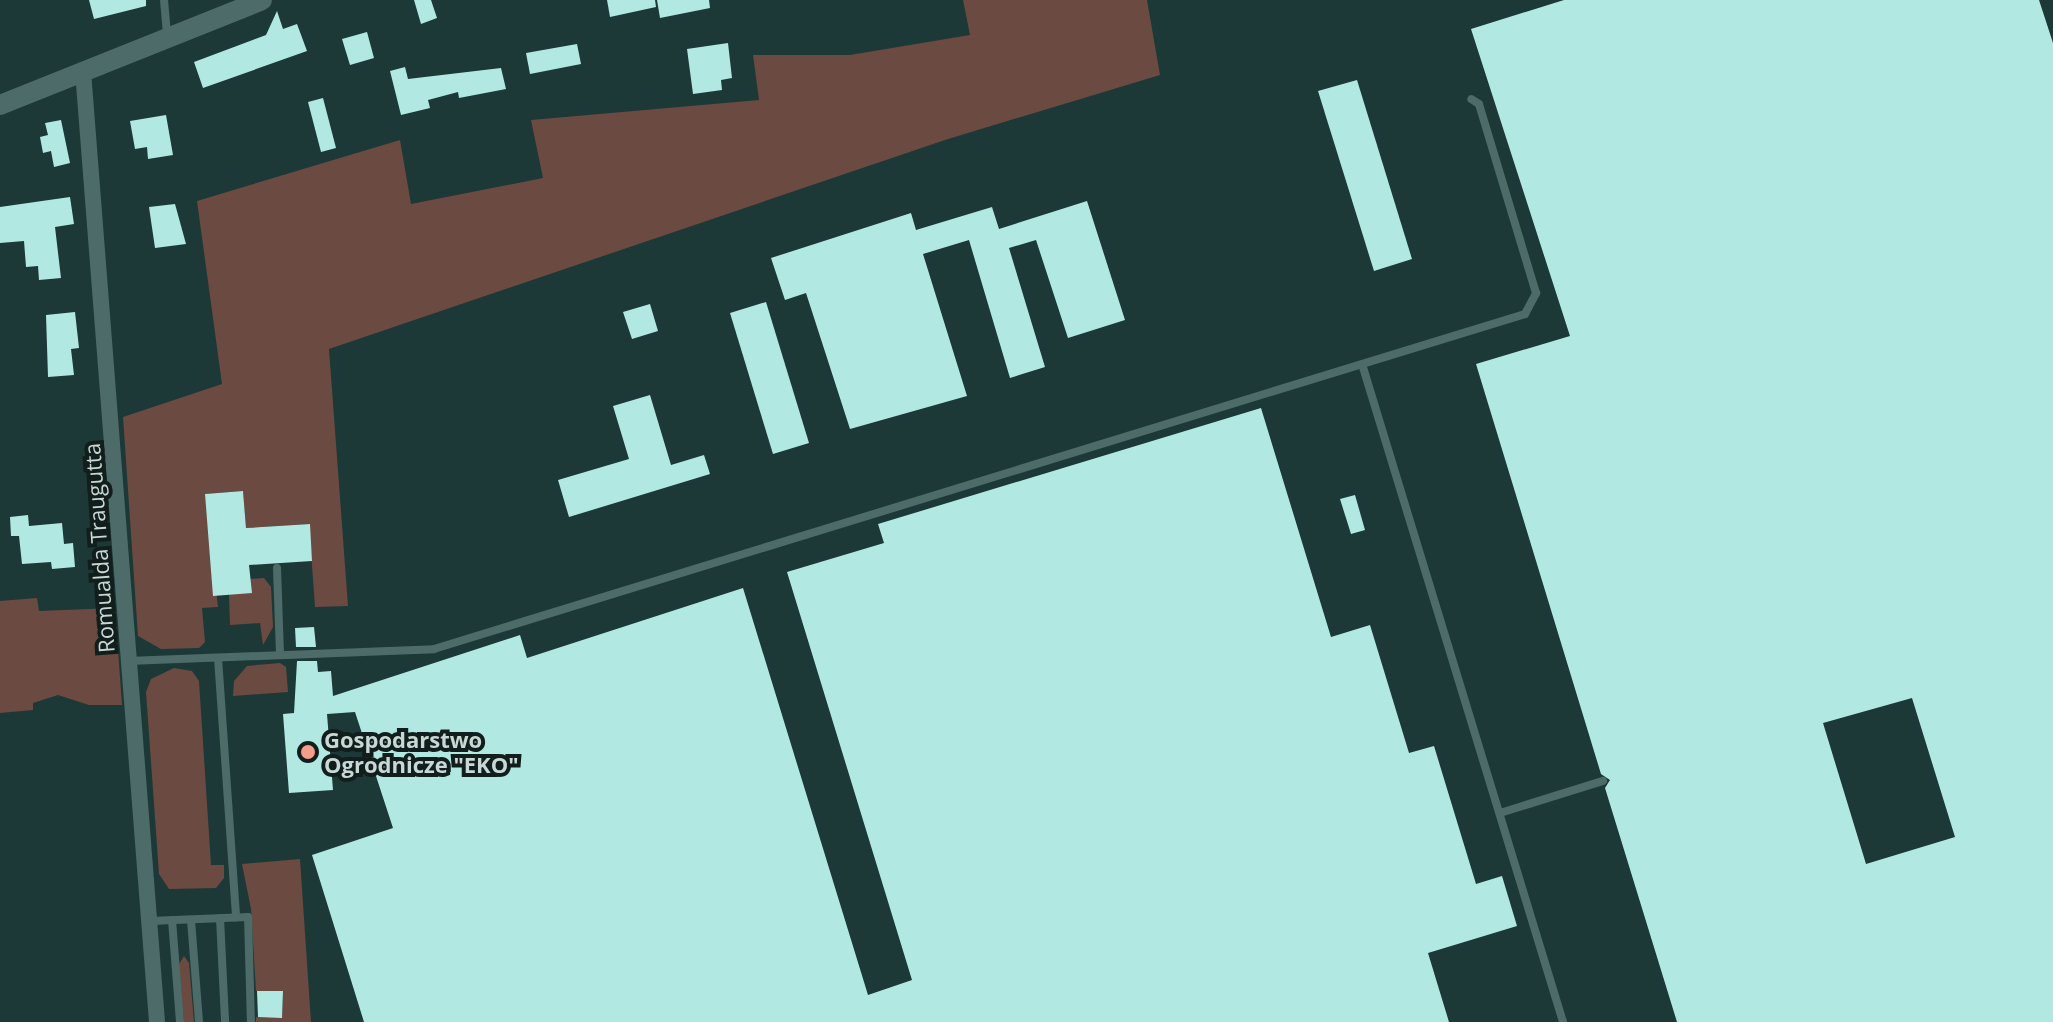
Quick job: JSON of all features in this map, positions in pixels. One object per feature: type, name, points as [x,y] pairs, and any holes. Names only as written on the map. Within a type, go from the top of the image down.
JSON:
[{"type":"street","points":[[0,105],[262,0]]},
{"type":"street","name":"Romualda Traugutta","points":[[83,71],[119,488],[128,661],[157,1022]]},
{"type":"lane","points":[[164,0],[167,39]]},
{"type":"lane","points":[[128,661],[434,649],[1525,314],[1536,293],[1479,104],[1471,99]]},
{"type":"lane","points":[[1362,364],[1563,1022]]},
{"type":"lane","points":[[277,568],[280,655]]},
{"type":"lane","points":[[218,658],[236,917]]},
{"type":"lane","points":[[1500,813],[1603,781]]},
{"type":"lane","points":[[150,921],[248,917],[251,1022]]},
{"type":"lane","points":[[220,918],[225,1022]]},
{"type":"lane","points":[[172,920],[180,1022]]},
{"type":"lane","points":[[191,920],[199,1022]]},
{"type":"shaded area","points":[[963,0],[1147,0],[1160,75],[948,139],[329,349],[348,606],[315,607],[309,524],[246,528],[243,491],[205,494],[218,607],[202,608],[205,642],[199,648],[161,649],[138,636],[123,417],[222,384],[197,201],[400,140],[411,204],[543,178],[531,120],[759,100],[753,55],[850,55],[970,35]]},
{"type":"shaded area","points":[[264,578],[271,587],[273,627],[263,645],[260,623],[230,625],[229,595],[250,579]]},
{"type":"shaded area","points":[[37,598],[39,611],[115,608],[122,705],[89,705],[58,695],[33,703],[33,710],[0,713],[0,601]]},
{"type":"shaded area","points":[[280,663],[286,667],[288,692],[233,696],[234,681],[247,666]]},
{"type":"shaded area","points":[[174,668],[192,671],[199,681],[211,865],[224,865],[224,878],[216,888],[169,889],[159,874],[146,692],[151,679]]},
{"type":"shaded area","points":[[300,859],[311,1022],[256,1022],[256,1017],[282,1017],[283,992],[256,991],[251,909],[242,864]]},
{"type":"shaded area","points":[[184,956],[189,963],[194,1022],[184,1022],[179,964]]},
{"type":"building","points":[[89,0],[146,0],[146,6],[94,19]]},
{"type":"building","points":[[414,0],[431,0],[437,18],[421,24]]},
{"type":"building","points":[[607,0],[655,0],[656,7],[610,17]]},
{"type":"building","points":[[657,0],[709,0],[710,8],[660,18]]},
{"type":"building","points":[[1564,0],[2039,0],[2053,43],[2053,1022],[1677,1022],[1605,788],[1610,780],[1601,774],[1476,364],[1570,336],[1471,29]],"holes":[[[1912,698],[1955,837],[1866,864],[1823,723]]]},
{"type":"building","points":[[277,11],[283,29],[297,24],[307,51],[203,88],[194,62],[266,35]]},
{"type":"building","points":[[367,32],[374,58],[350,65],[342,39]]},
{"type":"building","points":[[728,43],[732,78],[721,80],[722,90],[693,94],[687,49]]},
{"type":"building","points":[[577,44],[581,64],[530,74],[526,53]]},
{"type":"building","points":[[405,67],[408,79],[501,68],[506,89],[459,98],[458,92],[428,100],[430,108],[401,115],[390,71]]},
{"type":"building","points":[[1357,80],[1412,259],[1374,271],[1318,91]]},
{"type":"building","points":[[323,98],[336,148],[321,152],[308,102]]},
{"type":"building","points":[[166,115],[173,155],[148,159],[147,147],[135,149],[130,121]]},
{"type":"building","points":[[61,120],[70,163],[54,167],[51,151],[43,153],[40,137],[48,135],[45,123]]},
{"type":"building","points":[[70,197],[74,224],[55,227],[61,278],[39,280],[38,266],[26,267],[24,241],[0,243],[0,207]]},
{"type":"building","points":[[1087,201],[1125,320],[1068,338],[1036,240],[1009,248],[1045,367],[1010,378],[969,240],[923,254],[967,396],[850,429],[806,293],[785,300],[771,258],[911,213],[916,230],[992,207],[999,229]]},
{"type":"building","points":[[175,204],[186,244],[155,248],[149,207]]},
{"type":"building","points":[[766,302],[809,443],[773,454],[730,313]]},
{"type":"building","points":[[650,304],[658,331],[632,339],[623,312]]},
{"type":"building","points":[[75,312],[79,348],[71,349],[74,375],[48,377],[46,315]]},
{"type":"building","points":[[650,395],[671,465],[704,455],[710,474],[569,517],[558,480],[629,459],[613,406]]},
{"type":"building","points":[[1261,408],[1331,637],[1370,625],[1409,753],[1434,746],[1476,884],[1502,876],[1517,926],[1428,953],[1449,1022],[364,1022],[312,855],[393,828],[355,712],[327,714],[333,790],[289,793],[283,714],[294,713],[297,661],[317,661],[318,672],[331,671],[333,696],[520,635],[527,658],[743,588],[868,995],[912,980],[787,572],[884,543],[878,524]]},
{"type":"building","points":[[243,491],[246,528],[310,524],[312,561],[249,565],[252,593],[213,596],[205,494]]},
{"type":"building","points":[[1355,495],[1365,530],[1351,534],[1340,499]]},
{"type":"building","points":[[28,515],[29,526],[62,523],[64,544],[73,543],[75,567],[52,569],[51,562],[22,564],[19,536],[11,536],[10,517]]},
{"type":"building","points":[[314,627],[316,647],[296,647],[295,628]]},
{"type":"building","points":[[257,991],[283,991],[282,1018],[258,1017]]},
{"type":"place","name":"Gospodarstwo Ogrodnicze \"EKO\"","points":[[308,752]]}]
